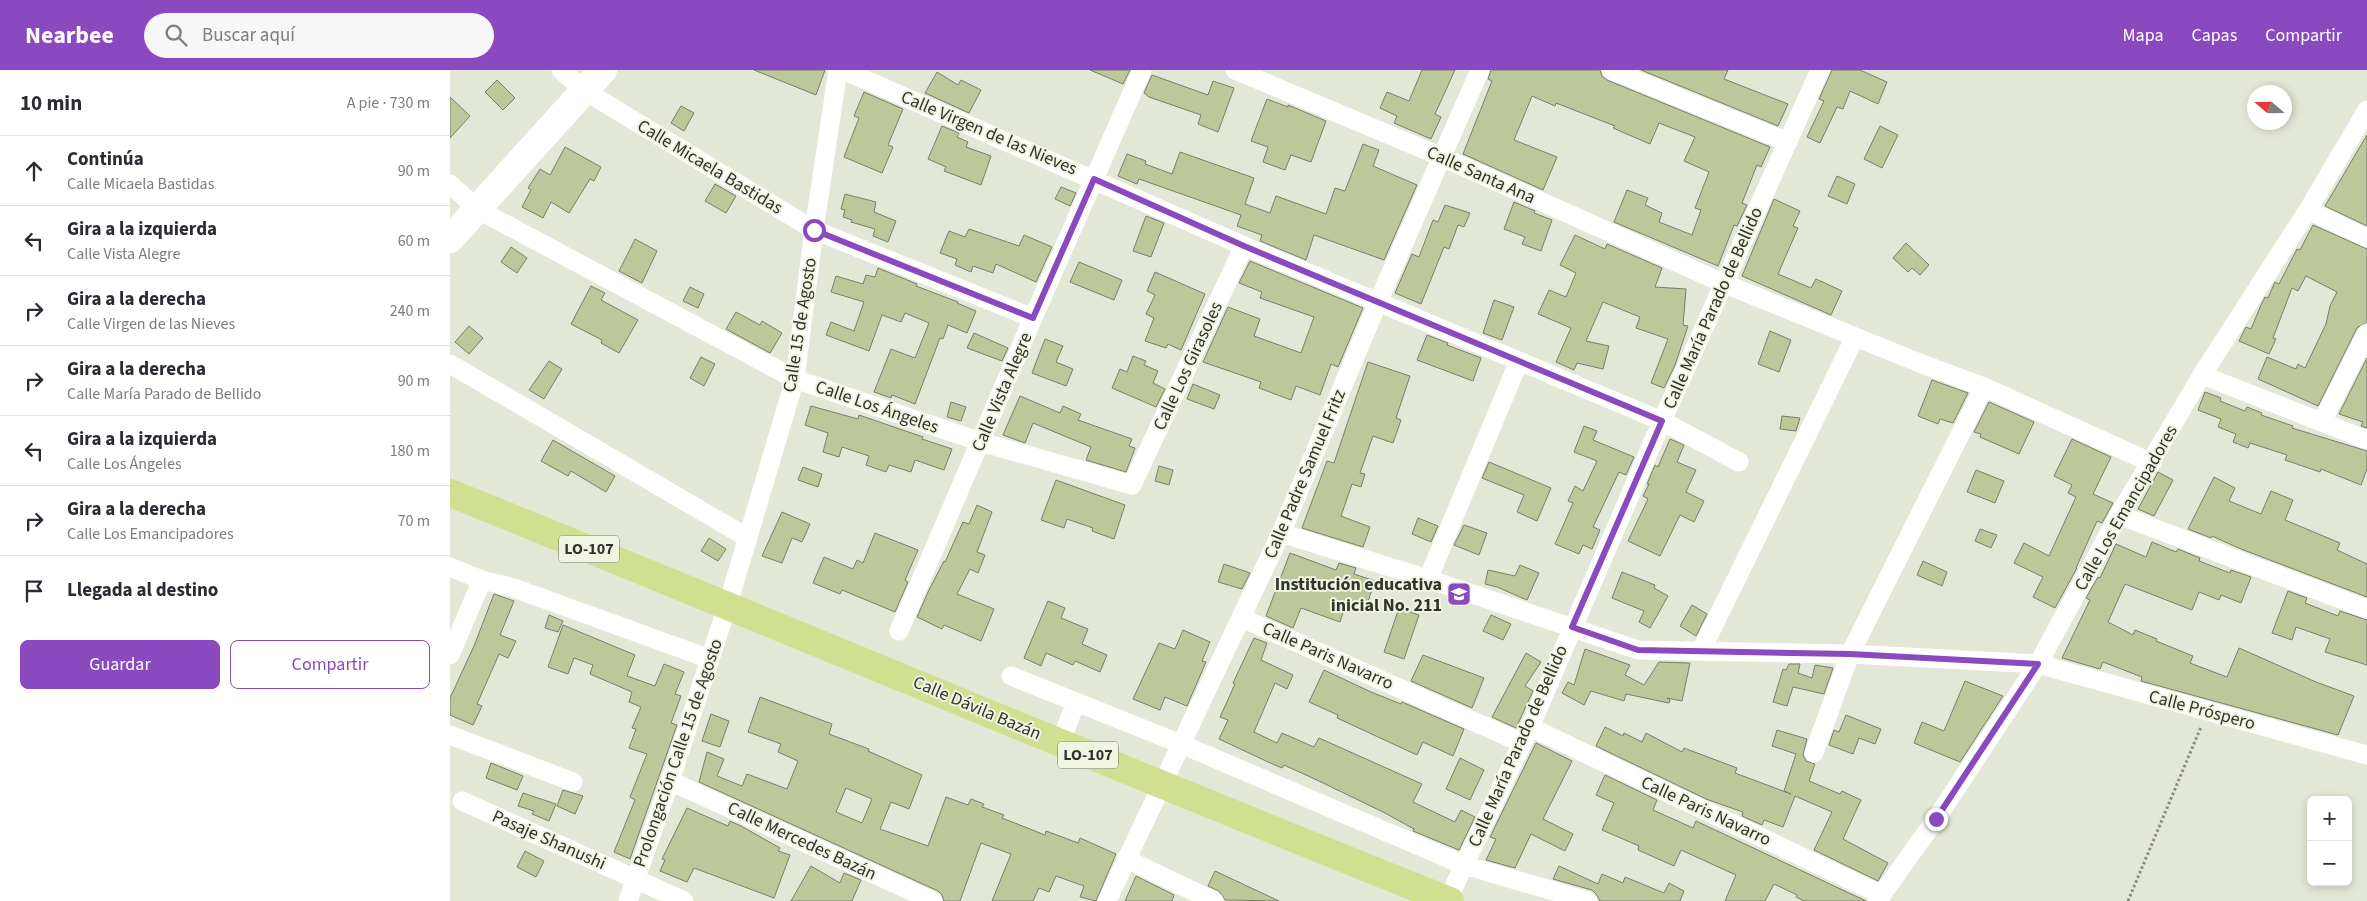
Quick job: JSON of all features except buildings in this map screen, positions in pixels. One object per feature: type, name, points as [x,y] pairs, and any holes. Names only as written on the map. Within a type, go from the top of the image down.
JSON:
[{"type":"main road","name":"LO-107","points":[[450,493],[728,604]]},
{"type":"main road","name":"Calle Dávila Bazán","points":[[728,604],[1060,743],[1448,901]]},
{"type":"street","name":"Calle Micaela Bastidas","points":[[561,70],[584,90],[814,230],[1033,318]]},
{"type":"street","points":[[450,239],[603,70]]},
{"type":"street","name":"Calle 15 de Agosto","points":[[728,604],[795,379],[814,230],[838,70]]},
{"type":"street","name":"Calle Virgen de las Nieves","points":[[843,70],[1244,246],[1662,421],[1738,462]]},
{"type":"street","name":"Calle Vista Alegre","points":[[900,631],[1033,318],[1142,70]]},
{"type":"street","name":"Calle Santa Ana","points":[[1235,70],[1442,157],[1725,284],[1984,387],[2152,463]]},
{"type":"street","name":"Calle Padre Samuel Fritz","points":[[1107,901],[1281,533],[1378,302],[1480,70]]},
{"type":"street","points":[[1611,70],[1788,142]]},
{"type":"street","name":"Calle María Parado de Bellido","points":[[1448,901],[1526,735],[1662,421],[1820,70]]},
{"type":"street","name":"Calle Los Emancipadores","points":[[1880,898],[1936,819],[2038,664],[2119,515],[2152,463],[2202,375],[2308,210],[2367,110]]},
{"type":"street","name":"Calle Los Ángeles","points":[[450,184],[477,209],[795,379],[981,442],[1132,485]]},
{"type":"street","points":[[2308,210],[2367,238]]},
{"type":"street","name":"Calle Los Girasoles","points":[[1132,485],[1244,246]]},
{"type":"street","points":[[2322,422],[2367,333]]},
{"type":"street","points":[[1701,651],[1855,337]]},
{"type":"street","points":[[1428,579],[1519,361]]},
{"type":"street","points":[[450,364],[748,538]]},
{"type":"street","points":[[2202,375],[2367,440]]},
{"type":"street","points":[[1814,753],[1850,654],[1984,387]]},
{"type":"street","points":[[2119,515],[2367,608]]},
{"type":"street","points":[[1281,533],[1428,579],[1638,650],[1850,654],[2038,664]]},
{"type":"street","points":[[450,567],[482,580],[511,587],[710,659]]},
{"type":"street","points":[[450,655],[482,580]]},
{"type":"street","name":"Prolongación Calle 15 de Agosto","points":[[628,901],[670,781],[728,604]]},
{"type":"street","name":"Calle Paris Navarro","points":[[1242,618],[1526,735],[1880,898]]},
{"type":"street","name":"Calle Próspero","points":[[2038,664],[2367,755]]},
{"type":"street","points":[[1011,676],[1181,744],[1464,865],[1588,901]]},
{"type":"street","points":[[1060,743],[1076,702]]},
{"type":"street","points":[[450,735],[574,782]]},
{"type":"street","name":"Calle Mercedes Bazán","points":[[670,781],[933,901]]},
{"type":"street","name":"Pasaje Shanushi","points":[[462,801],[684,901]]},
{"type":"street","points":[[1126,859],[1214,901]]},
{"type":"path","points":[[2128,901],[2208,711]]},
{"type":"place","name":"Institución educativa inicial No. 211","points":[[1459,594]]},
{"type":"route","points":[[814,230],[1033,318],[1094,179],[1244,246],[1662,421],[1572,627],[1638,650],[1850,654],[2038,664],[1936,819]]}]
